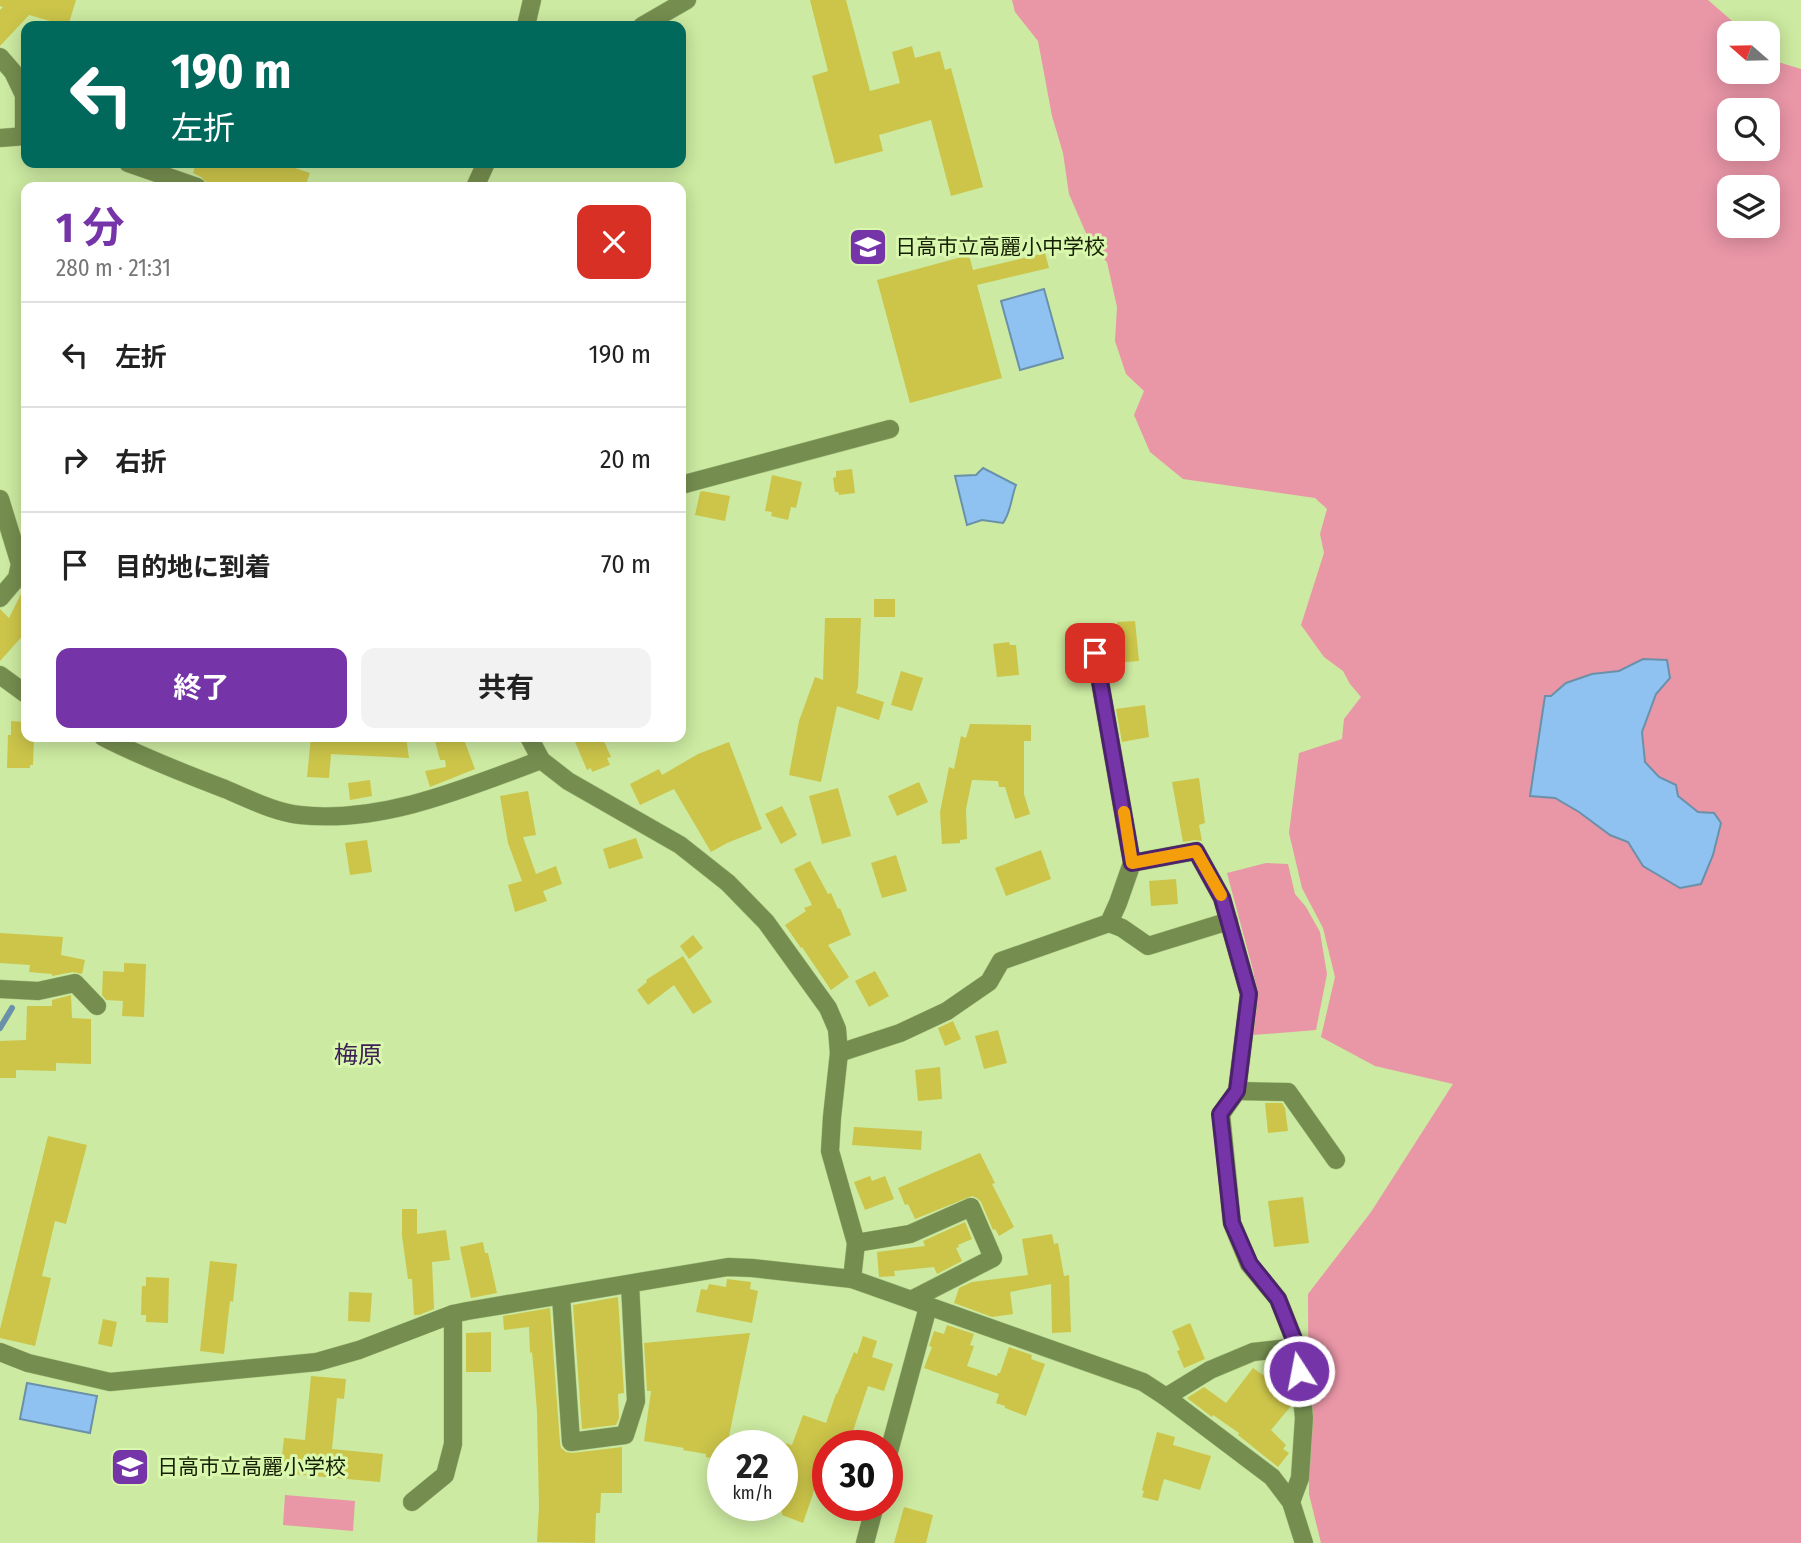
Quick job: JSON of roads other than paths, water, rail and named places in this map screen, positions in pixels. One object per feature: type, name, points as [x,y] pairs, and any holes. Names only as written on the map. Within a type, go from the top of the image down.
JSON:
[{"type":"street","points":[[527,21],[532,0]]},
{"type":"street","points":[[651,21],[687,0]]},
{"type":"street","points":[[0,57],[13,72],[21,89]]},
{"type":"street","points":[[0,138],[21,136]]},
{"type":"street","points":[[142,168],[183,182]]},
{"type":"street","points":[[686,484],[890,429]]},
{"type":"street","points":[[0,499],[20,564],[17,578],[0,598]]},
{"type":"street","points":[[1095,653],[1132,863],[1109,923]]},
{"type":"street","points":[[0,676],[21,691]]},
{"type":"street","points":[[113,742],[138,755],[266,806],[298,815],[377,813],[463,790],[541,760]]},
{"type":"street","points":[[532,742],[541,760],[568,781],[680,845],[728,883],[766,922],[828,1008],[838,1029],[839,1053],[830,1151],[856,1243],[852,1279]]},
{"type":"street","points":[[1132,863],[1196,851],[1222,898],[1249,994],[1237,1091],[1220,1114],[1232,1223],[1250,1264],[1278,1299],[1297,1347],[1304,1418],[1300,1478],[1291,1502]]},
{"type":"street","points":[[839,1053],[900,1033],[947,1011],[989,982],[1001,961],[1109,923],[1122,928],[1149,946],[1229,921]]},
{"type":"street","points":[[0,989],[38,991],[75,983],[97,1006]]},
{"type":"street","points":[[1237,1091],[1288,1092],[1336,1160]]},
{"type":"street","points":[[856,1243],[910,1234],[971,1207],[993,1258],[911,1300]]},
{"type":"street","points":[[0,1352],[28,1363],[110,1382],[317,1362],[359,1350],[453,1314],[728,1267],[852,1279],[1143,1382],[1167,1397],[1272,1477],[1291,1502],[1304,1543]]},
{"type":"street","points":[[561,1296],[571,1442],[625,1435],[636,1401],[630,1284]]},
{"type":"street","points":[[895,1430],[928,1307]]},
{"type":"street","points":[[412,1502],[445,1475],[453,1444],[453,1314]]},
{"type":"street","points":[[1167,1397],[1210,1370],[1253,1352],[1297,1347]]},
{"type":"street","points":[[865,1543],[871,1521]]},
{"type":"water","points":[[1044,289],[1063,358],[1020,370],[1001,301]]},
{"type":"water","points":[[983,468],[1016,485],[1009,510],[1003,523],[982,520],[967,525],[955,476],[976,475]]},
{"type":"water","points":[[1643,659],[1667,660],[1670,678],[1656,694],[1642,732],[1645,762],[1659,777],[1676,785],[1678,796],[1698,812],[1714,813],[1721,823],[1713,855],[1701,884],[1680,888],[1643,866],[1628,842],[1610,835],[1555,798],[1530,796],[1545,696],[1551,696],[1566,683],[1592,674],[1619,671]]},
{"type":"water","points":[[27,1383],[97,1396],[90,1433],[20,1419]]},
{"type":"waterway","points":[[0,1028],[12,1008]]},
{"type":"place","name":"日高市立高麗小中学校","points":[[868,247]]},
{"type":"place","name":"日高市立高麗小学校","points":[[130,1467]]},
{"type":"district","name":"梅原","points":[[358,1055]]}]
